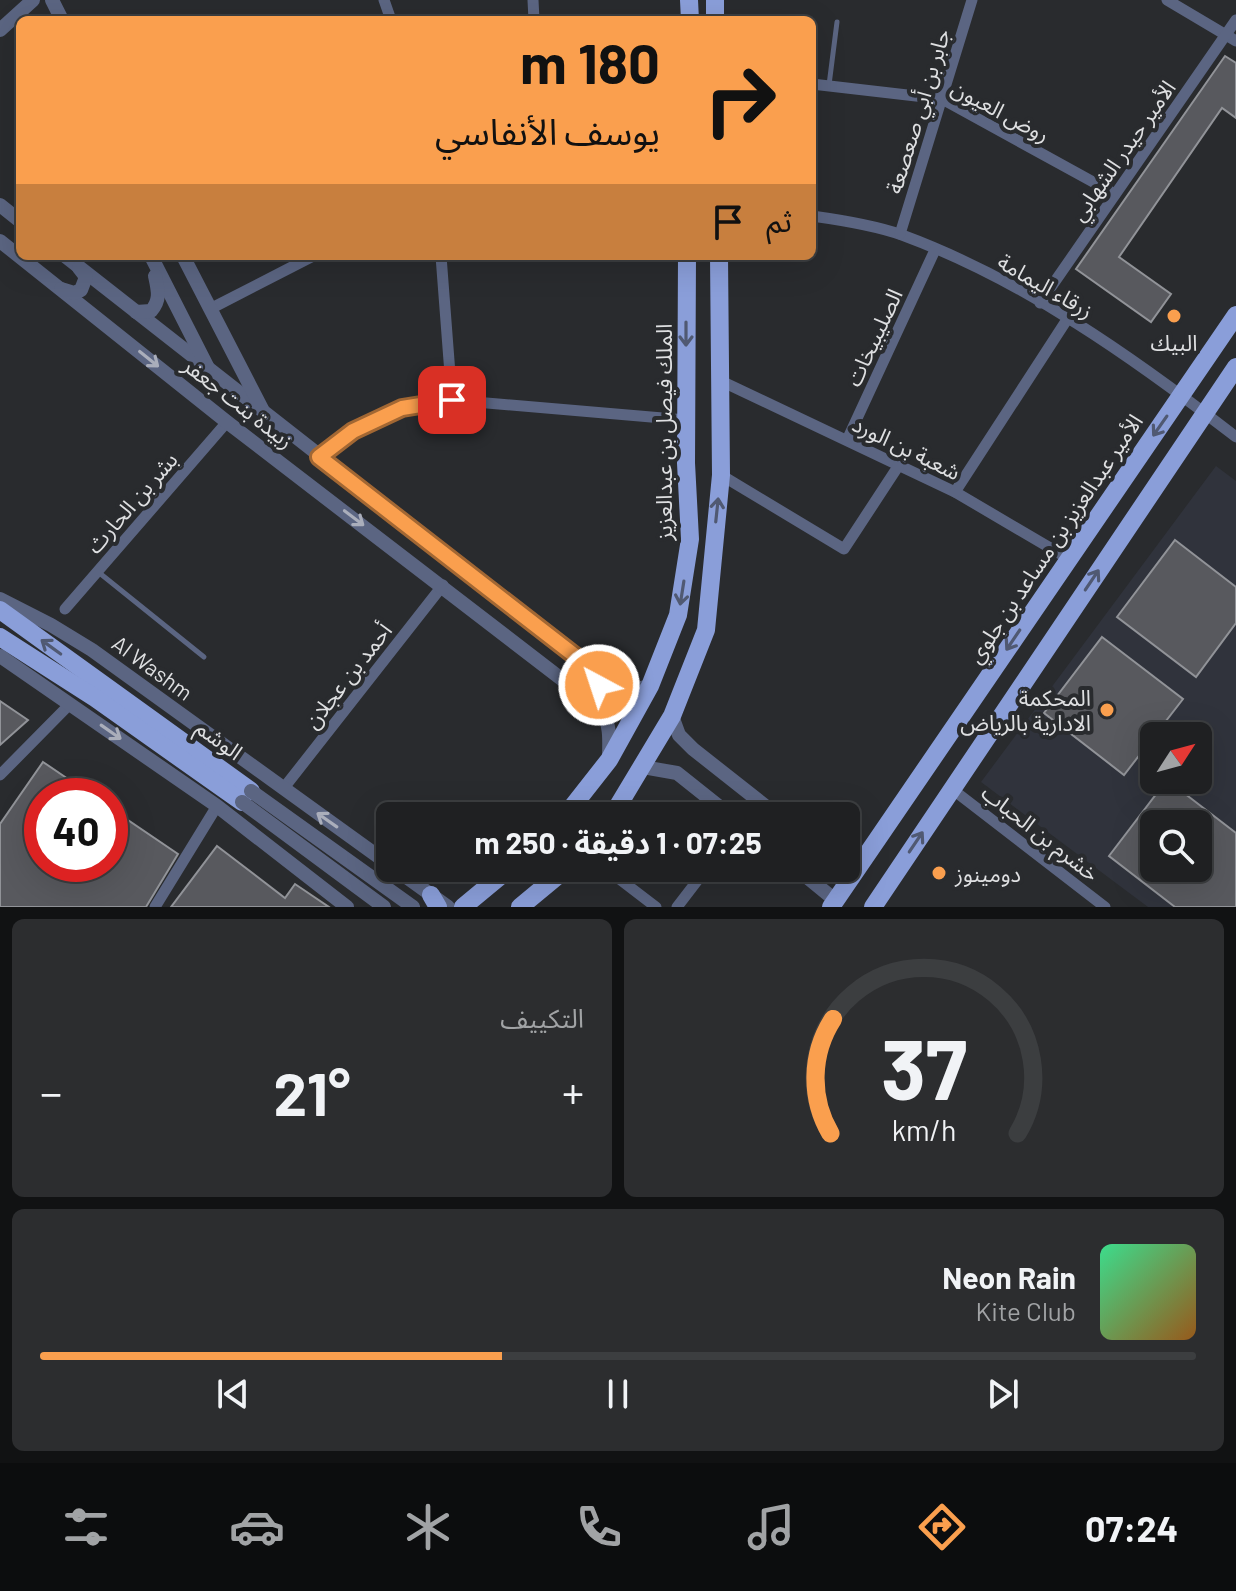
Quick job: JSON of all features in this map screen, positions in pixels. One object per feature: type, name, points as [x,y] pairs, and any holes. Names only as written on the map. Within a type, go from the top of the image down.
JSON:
[{"type":"main road","name":"الملك فيصل بن عبدالعزيز","points":[[576,802],[609,760],[650,686],[678,615],[690,539],[686,420],[687,260]]},
{"type":"main road","points":[[621,802],[672,716],[706,630],[721,475],[719,260]]},
{"type":"main road","name":"الأمير عبدالعزيز بن مساعد بن جلوي","points":[[860,855],[1236,315]]},
{"type":"main road","points":[[881,904],[952,789],[1236,367]]},
{"type":"main road","name":"الوشم","points":[[0,610],[246,796]]},
{"type":"main road","name":"الوشم","points":[[0,637],[246,796]]},
{"type":"main road","points":[[463,907],[493,882]]},
{"type":"main road","points":[[520,907],[550,882]]},
{"type":"main road","name":"الأمير عبدالعزيز بن مساعد بن جلوي","points":[[833,904],[843,882]]},
{"type":"street","name":"جابر بن أبي صعصعة","points":[[900,234],[972,0]]},
{"type":"street","points":[[1167,0],[1231,38]]},
{"type":"street","points":[[0,30],[16,16]]},
{"type":"street","name":"الأمير حيدر الشهابي","points":[[1040,303],[1115,194],[1231,38],[1236,20]]},
{"type":"street","name":"روض العيون","points":[[816,84],[942,99],[1115,194]]},
{"type":"street","points":[[0,205],[16,218]]},
{"type":"street","name":"زرقاء اليمامة","points":[[816,217],[900,234],[984,272],[1068,318],[1182,395],[1236,437]]},
{"type":"street","name":"الصليبيخات","points":[[847,440],[935,250]]},
{"type":"street","name":"زبيدة بنت جعفر","points":[[21,260],[581,694],[605,715],[610,735],[609,760]]},
{"type":"street","points":[[60,289],[74,293],[85,284],[86,277],[70,260]]},
{"type":"street","name":"زبيدة بنت جعفر","points":[[70,260],[592,669],[622,689],[636,690],[650,686]]},
{"type":"street","points":[[114,332],[105,320],[105,308],[116,302],[132,309],[151,311],[158,301],[152,260]]},
{"type":"street","points":[[153,260],[209,370]]},
{"type":"street","points":[[185,260],[264,413]]},
{"type":"street","points":[[210,309],[305,260]]},
{"type":"street","points":[[441,260],[452,400]]},
{"type":"street","points":[[955,492],[1068,318]]},
{"type":"street","name":"شعبة بن الورد","points":[[721,381],[955,492],[1069,559]]},
{"type":"street","points":[[319,457],[353,431],[402,408],[452,400],[686,420]]},
{"type":"street","name":"بشر بن الحارث","points":[[65,609],[227,422]]},
{"type":"street","points":[[721,475],[844,549],[899,465]]},
{"type":"street","name":"أحمد بن عجلان","points":[[283,789],[443,585]]},
{"type":"street","name":"Al Washm","points":[[0,599],[92,650],[376,855]]},
{"type":"street","points":[[0,656],[217,806],[347,907]]},
{"type":"street","points":[[581,694],[589,695],[598,689],[599,681],[592,669]]},
{"type":"street","points":[[0,775],[70,704]]},
{"type":"street","points":[[672,716],[679,735],[760,802]]},
{"type":"street","points":[[691,784],[687,775],[689,763],[700,758],[708,760]]},
{"type":"street","points":[[643,767],[677,773],[714,802]]},
{"type":"street","name":"خشرم بن الحباب","points":[[952,789],[1105,907]]},
{"type":"street","name":"الوشم","points":[[246,796],[384,907]]},
{"type":"street","name":"الوشم","points":[[246,796],[413,907]]},
{"type":"street","points":[[155,907],[217,806]]},
{"type":"street","points":[[314,883],[332,891],[342,890],[358,879],[364,861],[358,843],[350,836]]},
{"type":"street","name":"Al Washm","points":[[411,882],[434,901],[448,907]]},
{"type":"street","points":[[623,882],[656,907]]},
{"type":"street","points":[[677,907],[696,882]]},
{"type":"street","points":[[810,882],[833,904]]},
{"type":"lane","points":[[829,86],[837,22]]},
{"type":"lane","points":[[97,571],[204,657]]},
{"type":"shaded area","points":[[1216,466],[1236,481],[1236,907],[1148,907],[981,782]]},
{"type":"building","points":[[1225,56],[1236,63],[1236,118],[1222,108],[1119,257],[1171,294],[1151,322],[1076,269]]},
{"type":"building","points":[[1175,540],[1236,587],[1236,623],[1196,677],[1117,617]]},
{"type":"building","points":[[1102,637],[1183,699],[1165,722],[1140,722],[1140,754],[1124,775],[1044,713]]},
{"type":"building","points":[[0,701],[28,720],[0,745]]},
{"type":"building","points":[[43,762],[67,778],[32,778]]},
{"type":"building","points":[[24,789],[24,882],[128,882],[128,820],[178,854],[146,907],[0,907],[0,824]]},
{"type":"building","points":[[1156,794],[1185,794],[1206,810],[1144,810]]},
{"type":"building","points":[[1140,815],[1140,880],[1109,856]]},
{"type":"building","points":[[1212,815],[1236,833],[1236,907],[1175,907],[1143,882],[1212,882]]},
{"type":"building","points":[[217,846],[285,898],[295,884],[329,907],[171,907]]},
{"type":"place","name":"البيك","points":[[1174,316]]},
{"type":"place","name":"المحكمة الادارية بالرياض","points":[[1107,710]]},
{"type":"place","name":"دومينوز","points":[[939,873]]},
{"type":"route","points":[[452,400],[402,408],[353,431],[319,457],[592,669],[599,685]]}]
